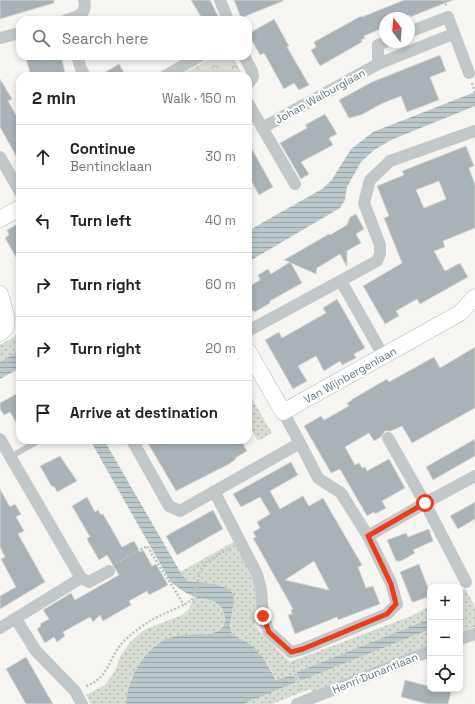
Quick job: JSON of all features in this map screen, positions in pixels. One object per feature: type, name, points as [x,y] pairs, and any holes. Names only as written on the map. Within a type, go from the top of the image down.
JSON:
[{"type":"street","points":[[79,16],[84,11],[84,0]]},
{"type":"street","points":[[220,0],[226,16]]},
{"type":"street","points":[[415,30],[448,17],[469,74]]},
{"type":"street","points":[[0,38],[16,34]]},
{"type":"street","name":"Johan Walburglaan","points":[[262,128],[378,64],[454,34]]},
{"type":"street","name":"Johan Walburglaan","points":[[378,64],[379,44]]},
{"type":"street","points":[[78,60],[83,72]]},
{"type":"street","points":[[171,72],[193,60]]},
{"type":"street","points":[[246,60],[252,71],[252,78]]},
{"type":"street","name":"Johan Walburglaan","points":[[252,110],[295,184]]},
{"type":"street","points":[[252,329],[377,261],[380,254],[380,245],[364,203],[370,180],[390,161],[475,131]]},
{"type":"street","points":[[0,157],[16,185]]},
{"type":"street","points":[[0,219],[16,210]]},
{"type":"street","points":[[341,281],[384,357]]},
{"type":"street","points":[[0,294],[6,316],[6,327],[0,333]]},
{"type":"street","name":"Van Wijnbergenlaan","points":[[283,412],[384,357],[460,313],[475,297]]},
{"type":"street","points":[[214,491],[257,574],[261,590],[263,616],[269,632],[291,652],[303,649],[387,614],[396,604],[391,584],[368,536],[340,493],[318,478],[300,442],[252,358]]},
{"type":"street","points":[[388,438],[425,503],[466,582]]},
{"type":"street","points":[[0,439],[81,578],[89,582],[109,571]]},
{"type":"street","points":[[134,444],[169,506],[180,511],[300,442]]},
{"type":"street","points":[[368,536],[475,476]]},
{"type":"street","points":[[0,628],[81,578]]},
{"type":"street","points":[[16,618],[36,651],[75,691],[82,704]]},
{"type":"street","points":[[463,638],[475,634]]},
{"type":"street","name":"Henri Dunantlaan","points":[[297,704],[427,652]]},
{"type":"lane","points":[[10,457],[33,444]]},
{"type":"path","points":[[75,691],[89,686],[99,679],[107,671],[124,641],[134,633],[153,619],[192,600],[201,570],[206,562],[241,542]]},
{"type":"path","points":[[109,571],[112,565],[147,546],[184,605]]},
{"type":"path","points":[[294,671],[299,684]]},
{"type":"green space","points":[[208,60],[234,60],[241,72],[186,72]]},
{"type":"green space","points":[[16,334],[16,352],[0,362],[0,345],[14,337]]},
{"type":"green space","points":[[252,399],[272,433],[258,441],[252,431]]},
{"type":"green space","points":[[235,541],[253,582],[256,602],[254,625],[290,662],[411,616],[427,608],[427,646],[312,692],[310,689],[272,704],[243,704],[295,682],[293,675],[277,680],[264,659],[252,645],[232,634],[231,621],[234,600],[215,584],[188,581],[180,572]]},
{"type":"green space","points":[[465,588],[475,607],[475,627],[463,632],[463,620],[463,589]]},
{"type":"green space","points":[[194,597],[211,599],[221,607],[224,611],[225,624],[221,630],[214,633],[169,638],[155,646],[131,679],[126,704],[91,704],[86,695],[105,685],[115,671],[121,655],[131,641],[144,630],[182,615],[189,609]]},
{"type":"shaded area","points":[[475,92],[475,106],[391,140],[374,150],[361,162],[347,187],[345,200],[340,208],[252,260],[252,229],[322,189],[331,181],[351,149],[373,132]]},
{"type":"shaded area","points":[[16,352],[16,370],[0,379],[0,362]]},
{"type":"shaded area","points":[[92,444],[106,444],[182,575],[188,581],[215,584],[229,589],[233,594],[234,600],[230,626],[232,634],[252,645],[264,659],[276,680],[293,675],[296,682],[243,704],[126,704],[127,694],[134,674],[145,656],[152,649],[171,637],[209,634],[217,632],[223,628],[225,618],[222,608],[217,603],[211,600],[195,597],[170,581]]},
{"type":"shaded area","points":[[427,620],[427,630],[300,681],[297,672]]},
{"type":"building","points":[[0,0],[54,0],[54,3],[0,19]]},
{"type":"building","points":[[191,0],[210,0],[218,16],[201,16]]},
{"type":"building","points":[[234,0],[283,0],[246,16],[240,16]]},
{"type":"building","points":[[404,0],[453,0],[415,15],[415,12],[379,12],[379,30],[364,36],[365,38],[361,40],[362,42],[320,66],[311,50],[316,47],[314,42],[361,16],[362,17]]},
{"type":"building","points":[[274,19],[289,46],[287,47],[309,85],[299,90],[294,83],[284,89],[264,53],[260,55],[252,41],[252,32]]},
{"type":"building","points":[[440,55],[446,71],[430,77],[439,100],[407,112],[401,96],[383,103],[361,115],[349,118],[339,100],[372,82]]},
{"type":"building","points":[[26,60],[62,60],[65,72],[30,72]]},
{"type":"building","points":[[119,64],[124,72],[106,72]]},
{"type":"building","points":[[0,79],[12,99],[8,101],[16,115],[16,156],[0,127]]},
{"type":"building","points":[[325,114],[337,134],[329,138],[333,145],[301,162],[309,174],[301,179],[280,143],[307,128],[305,125]]},
{"type":"building","points":[[466,146],[474,166],[469,168],[475,185],[475,228],[443,241],[445,247],[434,251],[445,271],[460,263],[468,277],[420,304],[417,299],[396,311],[399,316],[385,324],[363,286],[402,263],[384,218],[389,216],[377,186],[404,175],[402,171]],"holes":[[[439,181],[446,199],[424,208],[416,190]]]},
{"type":"building","points":[[252,149],[273,187],[259,195],[252,182]]},
{"type":"building","points":[[356,214],[364,229],[356,234],[361,243],[347,251],[347,267],[340,254],[317,268],[316,274],[291,263],[302,283],[270,301],[270,303],[255,312],[252,310],[252,285],[260,280],[258,275],[268,269],[271,274],[290,262],[284,260],[347,225],[350,217]]},
{"type":"building","points":[[16,225],[16,257],[5,238],[9,235],[7,230]]},
{"type":"building","points":[[337,299],[365,348],[354,354],[356,358],[342,365],[340,361],[324,371],[316,356],[298,366],[307,381],[293,389],[265,340],[279,332],[282,338],[326,313],[323,308]]},
{"type":"building","points":[[475,347],[475,408],[412,443],[402,426],[391,431],[385,431],[381,437],[374,441],[369,433],[345,447],[355,465],[359,463],[362,468],[365,467],[367,471],[389,459],[405,488],[382,501],[386,508],[375,514],[374,512],[367,516],[340,469],[331,473],[304,426],[321,416],[324,420],[349,406],[347,403],[351,400],[387,379],[389,382],[434,357],[440,368]]},
{"type":"building","points":[[16,394],[16,422],[10,412],[4,415],[0,409],[0,403]]},
{"type":"building","points":[[475,439],[475,456],[433,480],[426,467]]},
{"type":"building","points":[[148,444],[243,444],[247,451],[235,458],[236,459],[229,464],[176,491]]},
{"type":"building","points":[[60,456],[77,481],[57,492],[54,486],[52,487],[40,466]]},
{"type":"building","points":[[291,462],[298,475],[270,491],[280,509],[303,496],[309,506],[323,498],[362,565],[358,567],[366,588],[373,586],[380,604],[338,620],[337,617],[295,634],[288,615],[292,614],[291,610],[293,609],[253,538],[256,537],[253,532],[260,528],[257,522],[270,514],[260,497],[241,507],[233,494]],"holes":[[[314,561],[329,590],[285,580]]]},
{"type":"building","points":[[0,489],[10,507],[15,504],[21,514],[16,517],[24,531],[18,534],[45,582],[0,609],[0,596],[16,587],[1,559],[5,557],[0,547]]},
{"type":"building","points":[[87,497],[95,512],[98,510],[101,515],[103,514],[122,547],[134,541],[140,552],[143,550],[152,566],[156,564],[168,585],[149,595],[147,591],[129,601],[131,605],[103,621],[100,615],[93,622],[90,617],[63,632],[65,636],[57,642],[54,637],[45,643],[37,629],[41,626],[40,624],[49,619],[43,610],[71,593],[75,600],[119,575],[107,555],[99,560],[88,541],[87,538],[90,537],[72,506]]},
{"type":"building","points":[[475,502],[475,519],[458,529],[450,516]]},
{"type":"building","points":[[213,510],[223,529],[177,555],[166,536]]},
{"type":"building","points":[[429,529],[433,541],[413,550],[415,553],[401,561],[396,561],[387,540],[406,533],[408,537]]},
{"type":"building","points":[[419,564],[427,585],[427,597],[412,602],[400,572]]},
{"type":"building","points":[[26,657],[53,704],[26,704],[6,669]]},
{"type":"building","points":[[405,680],[427,686],[427,692],[451,692],[448,704],[428,704],[401,697]]},
{"type":"route","points":[[263,616],[269,632],[291,652],[303,649],[387,614],[396,604],[391,584],[368,536],[425,503]]}]
